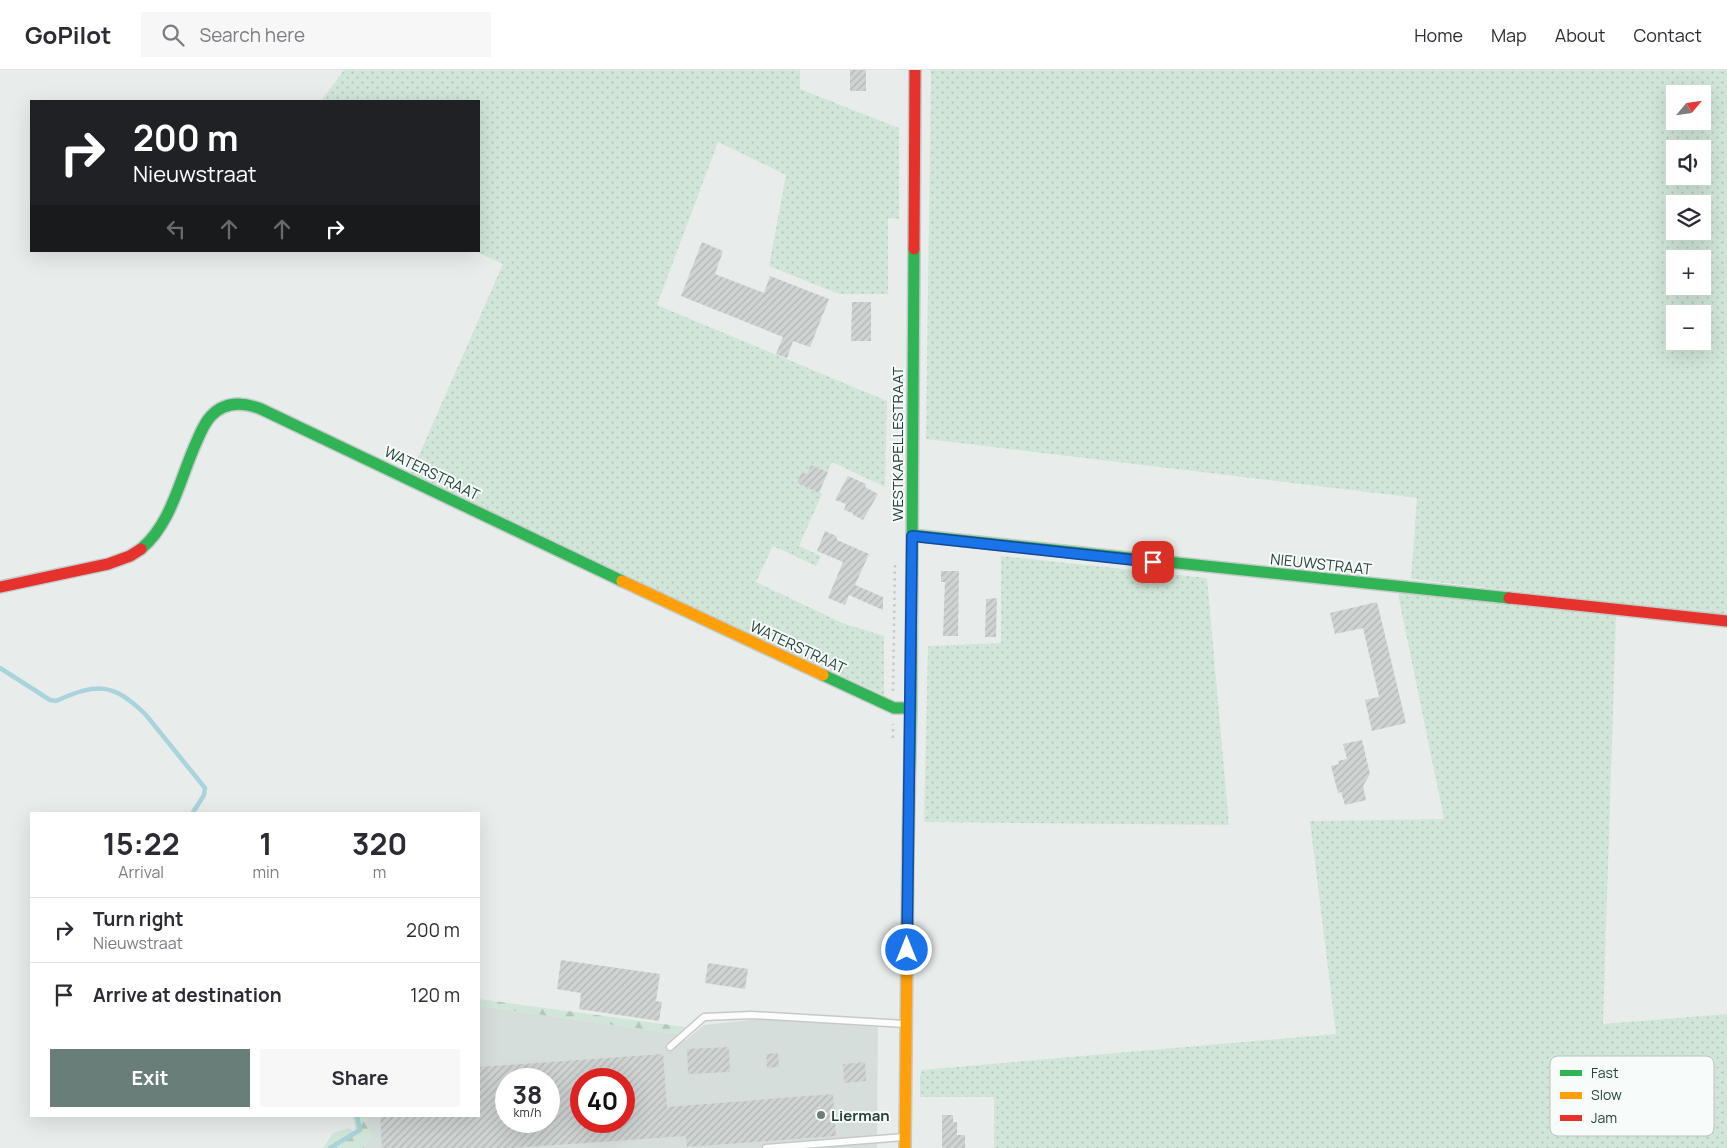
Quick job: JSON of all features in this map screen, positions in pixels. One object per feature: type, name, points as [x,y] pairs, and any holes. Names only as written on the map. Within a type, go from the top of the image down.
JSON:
[{"type":"street","name":"WESTKAPELLESTRAAT","points":[[905,1142],[911,708],[915,70]]},
{"type":"street","name":"WATERSTRAAT","points":[[0,587],[108,564],[142,549],[165,518],[195,445],[210,417],[230,404],[249,404],[894,708],[911,708]]},
{"type":"street","name":"NIEUWSTRAAT","points":[[912,536],[1727,621]]},
{"type":"lane","points":[[670,1047],[704,1017],[752,1015],[906,1024]]},
{"type":"lane","points":[[766,1148],[905,1142]]},
{"type":"path","points":[[894,708],[895,563]]},
{"type":"shaded area","points":[[480,1006],[678,1034],[686,1040],[704,1025],[759,1019],[878,1027],[877,1148],[364,1148],[372,1137],[365,1123],[367,1117],[480,1117]]},
{"type":"green space","points":[[344,70],[800,70],[800,89],[899,128],[899,219],[888,218],[888,294],[839,294],[769,266],[786,175],[718,142],[657,305],[887,401],[885,487],[832,462],[828,472],[811,465],[807,474],[802,472],[797,483],[822,494],[799,546],[821,556],[816,566],[773,546],[756,582],[842,623],[884,636],[884,695],[409,478],[503,264],[477,252],[480,252],[480,100],[322,100]]},
{"type":"green space","points":[[931,70],[1727,70],[1727,616],[1411,579],[1417,498],[926,439]]},
{"type":"green space","points":[[1001,556],[1207,578],[1229,825],[924,822],[928,646],[1001,643]]},
{"type":"green space","points":[[1399,591],[1616,614],[1603,1024],[1727,1014],[1727,1148],[994,1148],[994,1097],[920,1097],[922,1070],[1336,1034],[1310,821],[1444,819],[1399,599]]},
{"type":"green space","points":[[480,999],[685,1027],[678,1034],[480,1006]]},
{"type":"green space","points":[[353,1117],[367,1117],[365,1123],[370,1128],[372,1137],[364,1148],[323,1148],[333,1133],[349,1128],[356,1133]]},
{"type":"building","points":[[850,70],[866,70],[866,91],[850,91]]},
{"type":"building","points":[[702,242],[723,251],[715,274],[764,293],[770,276],[829,299],[810,347],[793,341],[787,358],[776,354],[783,337],[681,296]]},
{"type":"building","points":[[852,302],[871,302],[871,341],[851,341]]},
{"type":"building","points":[[811,465],[828,472],[819,493],[797,483],[802,472],[807,474]]},
{"type":"building","points":[[848,476],[866,484],[865,487],[878,494],[863,520],[853,515],[853,513],[844,510],[846,504],[835,500]]},
{"type":"building","points":[[825,531],[836,536],[837,540],[869,554],[855,585],[883,597],[883,610],[849,595],[845,605],[828,598],[843,562],[817,551]]},
{"type":"building","points":[[941,571],[959,571],[958,636],[943,636],[945,582],[941,582]]},
{"type":"building","points":[[997,598],[996,637],[985,637],[986,599]]},
{"type":"building","points":[[1377,602],[1406,723],[1372,731],[1365,700],[1379,697],[1363,628],[1335,634],[1330,613]]},
{"type":"building","points":[[1362,740],[1370,774],[1363,786],[1366,800],[1345,805],[1341,792],[1338,793],[1331,766],[1339,764],[1338,761],[1347,759],[1343,744]]},
{"type":"building","points":[[561,960],[660,974],[656,1001],[662,1002],[659,1021],[579,1009],[581,993],[557,989]]},
{"type":"building","points":[[708,963],[748,969],[745,989],[705,983]]},
{"type":"building","points":[[729,1047],[730,1072],[688,1074],[687,1049]]},
{"type":"building","points":[[778,1053],[779,1067],[767,1068],[766,1054]]},
{"type":"building","points":[[663,1054],[667,1107],[833,1094],[836,1136],[687,1147],[686,1136],[513,1148],[382,1148],[380,1117],[480,1117],[480,1067]]},
{"type":"building","points":[[865,1062],[866,1081],[844,1083],[843,1064]]},
{"type":"building","points":[[942,1115],[953,1115],[953,1122],[957,1122],[957,1135],[965,1135],[965,1148],[942,1148]]},
{"type":"waterway","points":[[0,668],[50,700],[56,701],[70,695],[94,689],[114,691],[124,696],[146,715],[205,788],[204,795],[193,812]]},
{"type":"waterway","points":[[330,1148],[360,1130],[357,1117]]},
{"type":"traffic: fast","points":[[908,843],[911,708],[914,249]]},
{"type":"traffic: fast","points":[[141,549],[152,538],[168,513],[206,422],[216,411],[228,405],[241,404],[261,409],[622,581]]},
{"type":"traffic: fast","points":[[912,535],[1509,598]]},
{"type":"traffic: fast","points":[[823,675],[894,708],[911,708]]},
{"type":"traffic: slow","points":[[622,581],[823,675]]},
{"type":"traffic: slow","points":[[905,1148],[908,843]]},
{"type":"traffic: jam","points":[[914,249],[915,70]]},
{"type":"traffic: jam","points":[[0,587],[108,564],[130,556],[141,549]]},
{"type":"traffic: jam","points":[[1509,598],[1727,621]]},
{"type":"place","name":"Lierman","points":[[821,1115]]},
{"type":"route","points":[[907,950],[912,536],[1153,562]]}]
